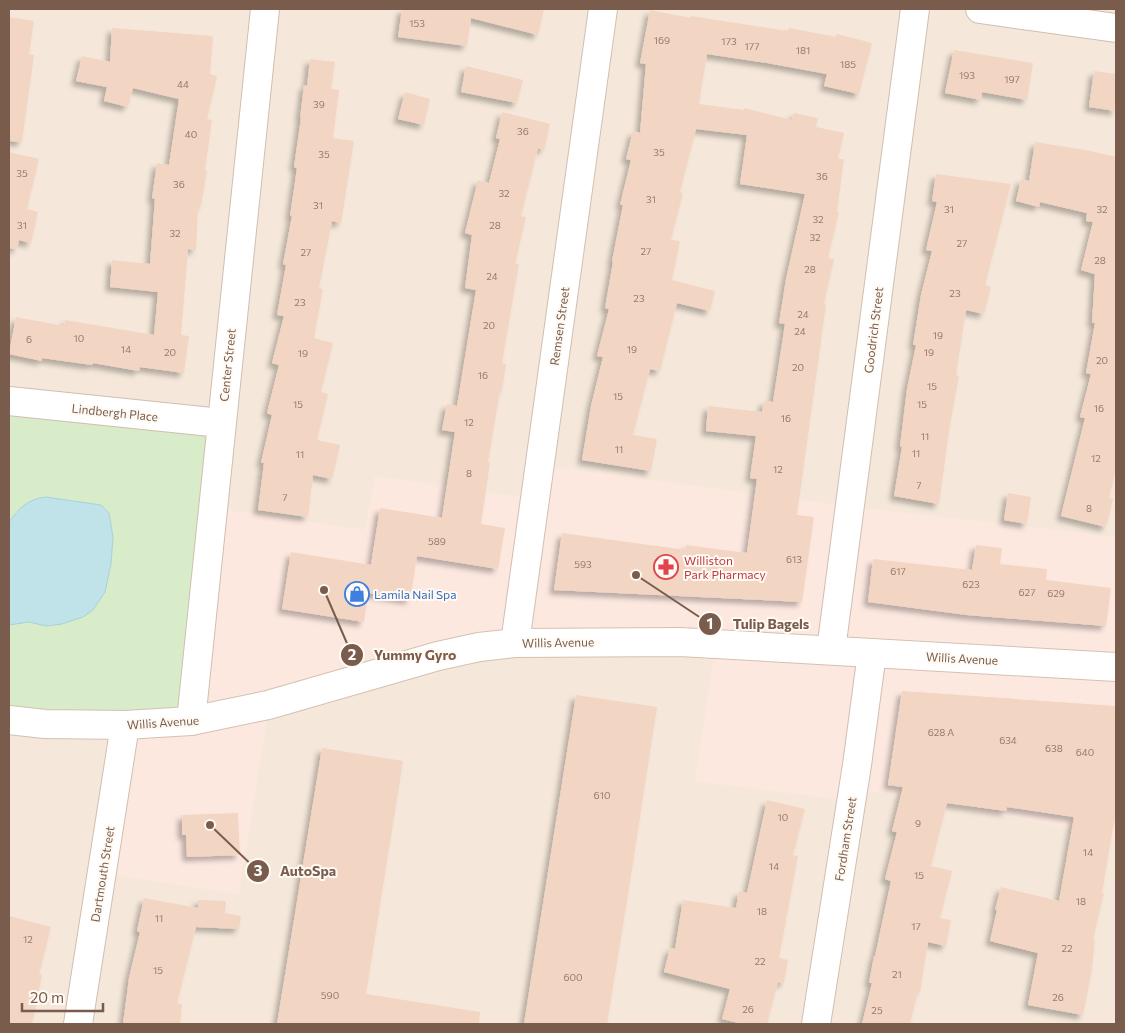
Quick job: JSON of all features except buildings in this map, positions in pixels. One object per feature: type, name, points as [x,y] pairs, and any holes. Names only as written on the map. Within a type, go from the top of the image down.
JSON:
[{"type":"street","name":"Center Street","points":[[190,721],[265,9]]},
{"type":"street","name":"Remsen Street","points":[[515,643],[602,9]]},
{"type":"street","name":"Goodrich Street","points":[[831,650],[915,9]]},
{"type":"street","points":[[980,9],[1116,28]]},
{"type":"street","name":"Lindbergh Place","points":[[9,401],[221,423]]},
{"type":"street","name":"Willis Avenue","points":[[9,720],[45,724],[126,725],[190,721],[268,705],[438,656],[479,647],[515,643],[664,641],[1116,667]]},
{"type":"street","name":"Fordham Street","points":[[816,1024],[872,653]]},
{"type":"street","name":"Dartmouth Street","points":[[78,1024],[126,725]]},
{"type":"shaded area","points":[[9,9],[1116,9],[1116,1024],[9,1024]]},
{"type":"shaded area","points":[[540,465],[845,506],[1116,537],[1116,837],[853,788],[851,801],[695,781],[716,643],[515,643],[269,705],[239,894],[102,873],[125,725],[213,508],[365,530],[375,476],[535,499]]},
{"type":"green space","points":[[9,408],[220,429],[191,721],[9,719]]},
{"type":"water","points":[[46,497],[101,505],[109,513],[113,537],[111,564],[105,592],[93,610],[83,617],[62,624],[46,626],[29,622],[9,625],[9,522],[24,505]]},
{"type":"place","name":"Williston Park Pharmacy","points":[[666,567]]},
{"type":"place","name":"Tulip Bagels","points":[[636,575]]},
{"type":"place","name":"Yummy Gyro","points":[[324,590]]},
{"type":"place","name":"Lamila Nail Spa","points":[[357,594]]},
{"type":"place","name":"AutoSpa","points":[[210,825]]}]
